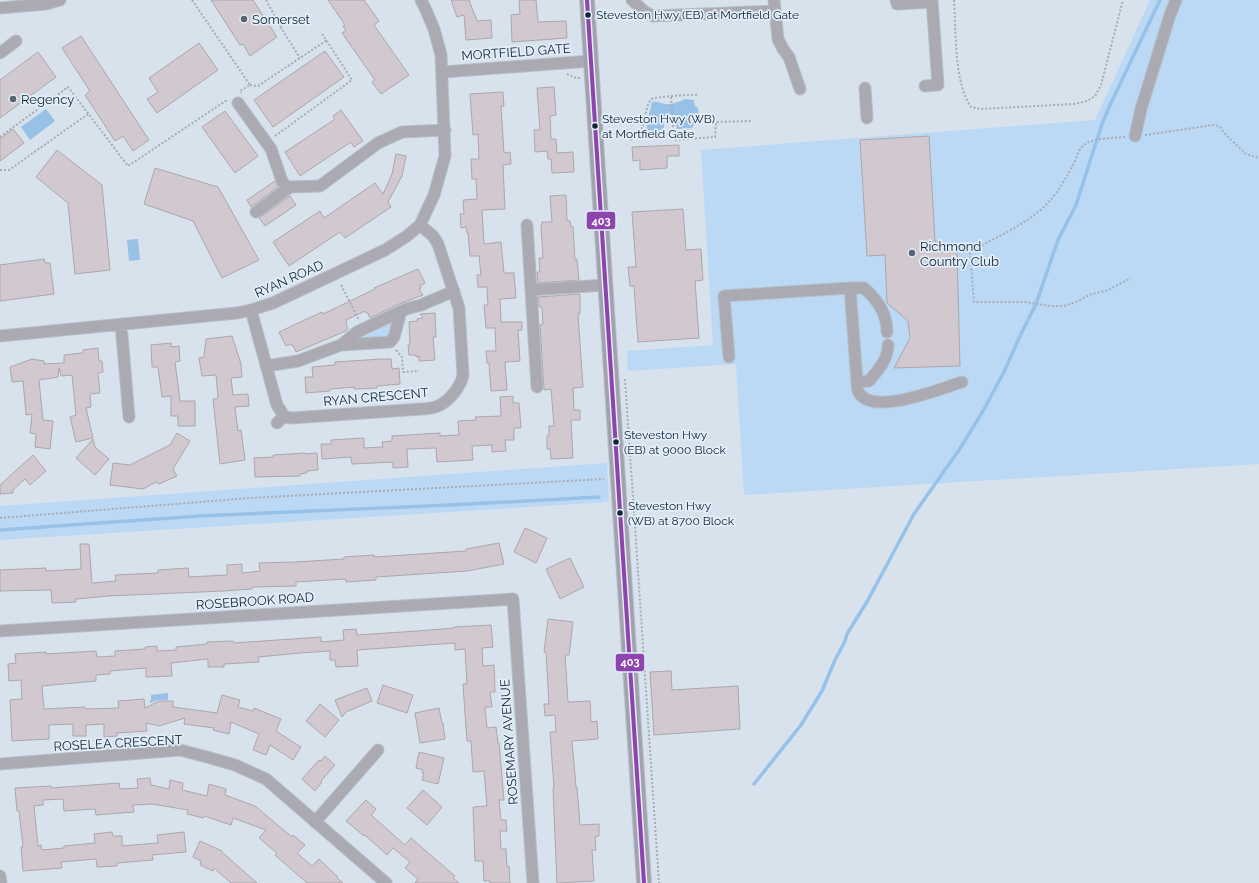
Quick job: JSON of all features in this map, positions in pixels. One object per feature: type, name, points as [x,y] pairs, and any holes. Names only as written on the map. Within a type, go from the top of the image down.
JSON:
[{"type":"main road","points":[[587,0],[644,883]]},
{"type":"street","points":[[0,8],[46,4],[60,0]]},
{"type":"street","name":"RYAN ROAD","points":[[0,336],[237,313],[251,310],[273,303],[385,250],[407,236],[420,225],[434,195],[445,156],[443,72],[441,55],[434,29],[421,0]]},
{"type":"street","points":[[632,0],[653,16],[775,11]]},
{"type":"street","points":[[774,0],[778,39],[789,57],[800,89]]},
{"type":"street","points":[[896,0],[897,4],[932,1],[938,85],[925,86]]},
{"type":"street","points":[[1136,136],[1141,109],[1176,0]]},
{"type":"street","points":[[0,53],[16,41]]},
{"type":"street","name":"MORTFIELD GATE","points":[[443,72],[591,61]]},
{"type":"street","points":[[865,88],[867,118]]},
{"type":"street","points":[[238,98],[271,149],[282,181],[285,185],[290,187],[320,186],[378,142],[402,132],[445,130]]},
{"type":"street","points":[[256,212],[290,187]]},
{"type":"street","name":"RYAN CRESCENT","points":[[251,310],[280,419],[426,409],[435,407],[444,402],[460,385],[463,375],[459,308],[438,244],[433,236],[420,225]]},
{"type":"street","points":[[527,225],[537,387]]},
{"type":"street","points":[[531,290],[605,284]]},
{"type":"street","points":[[850,288],[858,392],[866,399],[878,402],[892,402],[914,398],[962,382]]},
{"type":"street","points":[[729,357],[724,296],[864,288],[878,302],[884,315],[887,332]]},
{"type":"street","points":[[342,345],[357,332],[365,328],[454,290]]},
{"type":"street","points":[[266,366],[298,361],[342,345],[390,342],[394,337],[401,312]]},
{"type":"street","points":[[121,324],[129,417]]},
{"type":"street","points":[[857,382],[869,381],[884,362],[888,351],[888,345]]},
{"type":"street","name":"ROSEBROOK ROAD","points":[[0,631],[512,599]]},
{"type":"street","name":"ROSEMARY AVENUE","points":[[512,599],[533,883]]},
{"type":"street","name":"ROSELEA CRESCENT","points":[[0,764],[180,750],[207,756],[235,765],[266,779],[386,883]]},
{"type":"street","points":[[315,822],[378,750]]},
{"type":"street","points":[[0,876],[1,883]]},
{"type":"path","points":[[192,0],[250,85]]},
{"type":"path","points":[[266,0],[300,58]]},
{"type":"path","points":[[954,0],[958,64],[961,83],[965,99],[971,107],[980,109],[1074,104],[1087,101],[1095,96],[1107,63],[1124,0]]},
{"type":"path","points":[[280,26],[286,22]]},
{"type":"path","points":[[274,137],[352,80],[322,32]]},
{"type":"path","points":[[0,137],[68,87],[128,166],[238,98],[240,91],[250,85],[258,86],[327,40]]},
{"type":"path","points":[[570,76],[576,78]]},
{"type":"path","points":[[630,140],[638,137],[651,99],[654,97],[671,97],[690,94],[697,95]]},
{"type":"path","points":[[671,97],[674,140],[715,137],[716,122],[751,121]]},
{"type":"path","points":[[0,170],[10,170],[88,114]]},
{"type":"path","points":[[1131,278],[1108,290],[1090,295],[1064,306],[1051,306],[1025,302],[974,302],[970,252],[1018,227],[1046,205],[1065,180],[1075,161],[1078,151],[1084,144],[1093,140],[1120,138],[1213,125],[1219,126],[1246,154],[1259,158]]},
{"type":"path","points":[[341,285],[356,316],[365,328]]},
{"type":"path","points":[[390,342],[402,357],[403,372],[419,371]]},
{"type":"path","points":[[625,372],[659,883]]},
{"type":"path","points":[[0,518],[250,498],[604,479]]},
{"type":"shaded area","name":"Richmond Country Club","points":[[1150,0],[1259,0],[1259,464],[744,495],[736,364],[628,371],[627,351],[713,345],[701,150],[1095,120]]},
{"type":"shaded area","points":[[685,99],[694,100],[695,106],[698,108],[699,116],[692,128],[677,129],[674,115],[669,114],[664,118],[664,128],[656,131],[647,130],[652,102],[670,104]]},
{"type":"shaded area","points":[[46,109],[55,121],[30,140],[21,127]]},
{"type":"shaded area","points":[[138,239],[140,260],[129,261],[127,240]]},
{"type":"shaded area","points":[[392,322],[393,323],[388,337],[361,338],[361,337]]},
{"type":"shaded area","points":[[607,463],[609,502],[0,540],[0,506]]},
{"type":"shaded area","points":[[168,693],[168,700],[158,700],[150,703],[149,701],[151,700],[151,695]]},
{"type":"building","name":"Somerset","points":[[211,0],[253,0],[277,37],[250,56],[243,44],[240,45]]},
{"type":"building","points":[[328,0],[364,0],[379,21],[374,25],[409,75],[381,94],[372,82],[375,80],[342,33],[346,30],[343,26],[345,25]]},
{"type":"building","points":[[451,0],[469,0],[477,21],[491,20],[492,38],[466,40],[464,15],[457,17]]},
{"type":"building","points":[[519,0],[536,0],[538,22],[566,21],[567,38],[512,42],[511,15],[520,14]]},
{"type":"building","points":[[81,36],[149,140],[133,151],[123,136],[115,141],[85,95],[90,91],[62,48]]},
{"type":"building","points":[[199,43],[218,70],[157,113],[147,99],[158,92],[149,78]]},
{"type":"building","points":[[325,51],[344,77],[273,127],[254,100]]},
{"type":"building","name":"Regency","points":[[38,52],[56,77],[0,118],[0,80]]},
{"type":"building","points":[[554,87],[556,115],[550,116],[551,139],[556,139],[557,153],[573,152],[574,172],[552,173],[551,159],[548,159],[547,151],[535,152],[534,130],[540,130],[537,88]]},
{"type":"building","points":[[503,92],[504,106],[501,106],[504,153],[510,152],[511,164],[503,165],[505,209],[482,210],[484,244],[501,242],[504,273],[514,273],[516,298],[500,299],[501,322],[522,322],[522,330],[518,330],[520,361],[505,362],[507,390],[491,391],[489,363],[487,363],[486,351],[496,351],[495,328],[486,328],[484,305],[488,305],[487,287],[478,287],[477,275],[481,275],[479,256],[470,256],[468,233],[466,227],[461,228],[460,214],[464,214],[463,200],[477,199],[476,179],[472,179],[471,159],[479,159],[478,134],[473,135],[470,94]]},
{"type":"building","points":[[341,110],[363,141],[354,147],[351,142],[300,176],[285,152],[335,119],[333,116]]},
{"type":"building","points":[[225,111],[258,156],[235,173],[202,127]]},
{"type":"building","points":[[13,129],[24,143],[0,161],[0,139]]},
{"type":"building","name":"Richmond Country Club","points":[[929,136],[935,241],[957,251],[960,366],[894,368],[910,338],[908,321],[887,303],[885,255],[867,256],[860,140]]},
{"type":"building","points":[[679,145],[679,156],[667,156],[667,168],[640,170],[640,160],[633,161],[632,147]]},
{"type":"building","points":[[57,150],[102,185],[110,270],[75,274],[68,203],[36,177]]},
{"type":"building","points":[[396,154],[406,156],[402,176],[388,202],[391,207],[345,238],[340,232],[289,266],[273,242],[320,211],[324,218],[375,183],[383,194],[392,174]]},
{"type":"building","points":[[155,168],[218,187],[259,260],[222,278],[193,221],[144,204]]},
{"type":"building","points":[[275,181],[278,187],[251,207],[247,200]]},
{"type":"building","points":[[566,195],[567,221],[570,221],[571,227],[573,227],[575,260],[577,259],[579,280],[538,283],[537,272],[540,272],[539,258],[543,258],[542,222],[552,222],[550,196]]},
{"type":"building","points":[[290,196],[296,205],[265,226],[259,218]]},
{"type":"building","points":[[683,209],[686,250],[701,249],[703,280],[695,281],[699,338],[638,342],[634,286],[630,286],[628,267],[636,267],[632,212]]},
{"type":"building","points":[[44,259],[45,263],[50,263],[54,294],[0,301],[0,265]]},
{"type":"building","points":[[418,269],[425,283],[420,286],[421,288],[419,289],[423,295],[399,304],[370,318],[368,313],[365,311],[346,320],[348,329],[346,331],[296,352],[293,345],[292,346],[290,344],[286,346],[279,332],[322,312],[323,314],[375,289],[374,288]]},
{"type":"building","points":[[580,294],[580,314],[578,314],[583,387],[573,388],[574,410],[580,410],[580,420],[571,420],[573,458],[551,459],[550,449],[547,449],[547,436],[549,436],[549,426],[554,426],[551,389],[544,390],[540,325],[543,324],[542,307],[539,307],[538,297]]},
{"type":"building","points":[[435,313],[436,337],[433,337],[435,360],[419,361],[419,356],[416,357],[416,355],[409,355],[409,322],[417,321],[417,319],[423,318],[420,314]]},
{"type":"building","points":[[232,336],[241,364],[242,377],[231,378],[233,395],[248,394],[249,406],[235,407],[238,431],[241,430],[245,460],[220,464],[213,399],[218,398],[216,375],[202,376],[199,358],[204,357],[206,339]]},
{"type":"building","points":[[171,343],[171,347],[179,346],[180,361],[175,362],[180,401],[195,401],[195,426],[178,426],[178,416],[171,416],[171,396],[162,397],[158,367],[152,367],[151,345]]},
{"type":"building","points":[[98,348],[99,361],[102,361],[103,372],[98,373],[100,393],[90,394],[91,407],[86,408],[93,438],[76,442],[70,417],[76,415],[72,375],[61,376],[59,368],[58,377],[39,380],[43,420],[53,421],[50,449],[35,447],[36,434],[30,433],[32,414],[26,415],[23,381],[12,382],[10,367],[32,359],[44,361],[44,364],[64,363],[64,355],[83,353],[83,350]]},
{"type":"building","points":[[391,359],[392,369],[399,368],[400,384],[377,386],[377,388],[354,389],[354,387],[306,393],[305,377],[313,377],[312,367],[335,365],[335,362]]},
{"type":"building","points":[[513,396],[513,403],[519,403],[521,428],[514,428],[514,440],[505,440],[506,451],[492,452],[492,445],[472,446],[473,460],[437,462],[436,448],[407,449],[408,467],[393,468],[393,462],[352,464],[351,457],[322,459],[321,444],[331,444],[331,440],[364,438],[364,448],[383,447],[382,442],[392,441],[392,436],[440,433],[440,436],[459,435],[458,421],[476,420],[475,417],[501,416],[500,397]]},
{"type":"building","points":[[177,433],[190,441],[173,469],[177,476],[159,484],[156,482],[143,489],[110,485],[113,463],[130,465],[170,445]]},
{"type":"building","points":[[93,439],[95,447],[109,459],[95,475],[76,458]]},
{"type":"building","points":[[317,453],[318,470],[307,471],[307,473],[300,474],[300,476],[255,477],[254,458]]},
{"type":"building","points":[[33,455],[46,471],[30,485],[25,479],[13,490],[13,493],[0,494],[0,485]]},
{"type":"building","points":[[525,528],[547,538],[536,563],[514,552]]},
{"type":"building","points":[[499,543],[504,564],[467,571],[376,577],[376,580],[346,582],[346,579],[296,582],[296,586],[252,587],[252,589],[223,591],[109,596],[76,599],[76,602],[52,603],[51,590],[0,591],[0,570],[46,568],[46,571],[81,569],[80,544],[89,544],[92,583],[116,581],[115,575],[158,573],[158,570],[188,568],[189,577],[227,575],[227,565],[242,564],[242,573],[260,571],[259,563],[344,559],[344,557],[374,555],[374,557],[466,551],[466,549]]},
{"type":"building","points":[[570,558],[584,587],[560,599],[546,569]]},
{"type":"building","points":[[548,619],[573,622],[569,655],[565,655],[568,702],[590,701],[591,722],[597,721],[598,739],[572,741],[580,825],[599,824],[599,836],[595,837],[596,850],[592,850],[594,881],[557,883],[554,788],[550,732],[556,732],[555,715],[545,716],[544,704],[549,704],[546,652],[544,652]]},
{"type":"building","points":[[491,625],[493,647],[482,648],[483,666],[494,665],[495,692],[490,692],[492,707],[485,707],[487,728],[496,727],[499,743],[504,800],[499,800],[501,820],[506,820],[507,831],[500,831],[501,849],[506,849],[510,883],[490,883],[490,881],[484,881],[483,861],[475,861],[473,807],[487,806],[484,771],[473,772],[471,741],[467,741],[463,684],[467,684],[465,649],[455,650],[455,643],[357,650],[358,666],[336,667],[335,660],[330,660],[330,651],[258,657],[259,662],[224,664],[224,667],[208,667],[208,659],[171,663],[172,676],[146,677],[146,668],[110,671],[110,674],[96,675],[96,681],[42,686],[44,709],[85,707],[85,709],[119,708],[118,701],[144,699],[145,708],[159,701],[173,701],[173,707],[217,713],[222,695],[240,700],[238,707],[253,711],[254,708],[281,719],[276,731],[301,747],[293,760],[270,745],[266,755],[253,750],[259,734],[231,722],[229,734],[213,730],[214,728],[184,724],[185,718],[159,726],[146,723],[147,731],[117,733],[117,736],[104,737],[104,724],[86,725],[86,736],[73,736],[73,724],[49,725],[49,739],[12,741],[10,700],[22,699],[21,680],[9,681],[8,664],[16,663],[15,654],[96,651],[97,657],[115,656],[115,651],[145,649],[145,647],[157,646],[157,651],[176,650],[176,647],[207,644],[207,642],[233,641],[234,643],[321,637],[321,642],[344,640],[343,630],[356,629],[357,635]]},
{"type":"building","points":[[671,671],[672,690],[738,686],[740,729],[654,735],[650,672]]},
{"type":"building","points":[[383,685],[413,695],[407,713],[377,703]]},
{"type":"building","points":[[367,688],[372,701],[346,712],[342,717],[335,700]]},
{"type":"building","points":[[320,704],[339,720],[325,737],[306,721]]},
{"type":"building","points":[[439,708],[445,739],[420,743],[415,713]]},
{"type":"building","points":[[419,752],[444,758],[438,784],[422,780],[424,773],[422,773],[423,770],[416,768]]},
{"type":"building","points":[[325,756],[335,765],[321,781],[322,782],[315,791],[302,779],[319,760],[321,761]]},
{"type":"building","points":[[150,778],[151,785],[169,789],[170,780],[183,783],[182,790],[207,796],[209,784],[226,789],[225,795],[255,806],[292,837],[293,835],[305,845],[297,853],[312,866],[319,859],[343,883],[307,883],[275,855],[277,853],[259,838],[266,830],[233,818],[231,825],[204,816],[203,818],[187,814],[188,810],[152,804],[133,805],[134,812],[96,815],[95,809],[64,811],[63,799],[43,800],[43,805],[34,806],[38,846],[41,845],[42,850],[95,843],[94,834],[112,832],[113,836],[122,836],[122,846],[158,843],[157,835],[184,832],[186,852],[152,855],[153,860],[117,863],[117,866],[97,867],[96,859],[61,862],[62,868],[23,871],[21,847],[23,847],[15,788],[51,786],[51,788],[119,783],[120,789],[138,788],[137,779]]},
{"type":"building","points":[[423,790],[442,807],[427,825],[407,808]]},
{"type":"building","points":[[366,800],[376,809],[371,815],[405,845],[411,838],[455,876],[453,878],[459,883],[415,883],[418,879],[405,868],[410,862],[393,848],[387,855],[365,835],[364,836],[346,821]]},
{"type":"building","points":[[200,841],[222,851],[257,883],[231,883],[214,868],[213,871],[200,865],[201,861],[193,857]]},
{"type":"waterway","points":[[754,784],[801,725],[822,691],[847,634],[868,600],[914,514],[959,450],[983,411],[1004,372],[1036,304],[1058,240],[1076,205],[1102,124],[1160,0]]},
{"type":"waterway","points":[[0,530],[199,516],[599,497]]},
{"type":"transit line","name":"403","points":[[587,0],[644,883]]},
{"type":"place","name":"Steveston Hwy (EB) at Mortfield Gate","points":[[588,15]]},
{"type":"place","name":"Somerset","points":[[244,19]]},
{"type":"place","name":"Regency","points":[[13,99]]},
{"type":"place","name":"Steveston Hwy (WB) at Mortfield Gate","points":[[595,126]]},
{"type":"place","name":"Richmond Country Club","points":[[912,253]]},
{"type":"place","name":"Steveston Hwy (EB) at 9000 Block","points":[[616,442]]},
{"type":"place","name":"Steveston Hwy (WB) at 8700 Block","points":[[620,513]]}]
